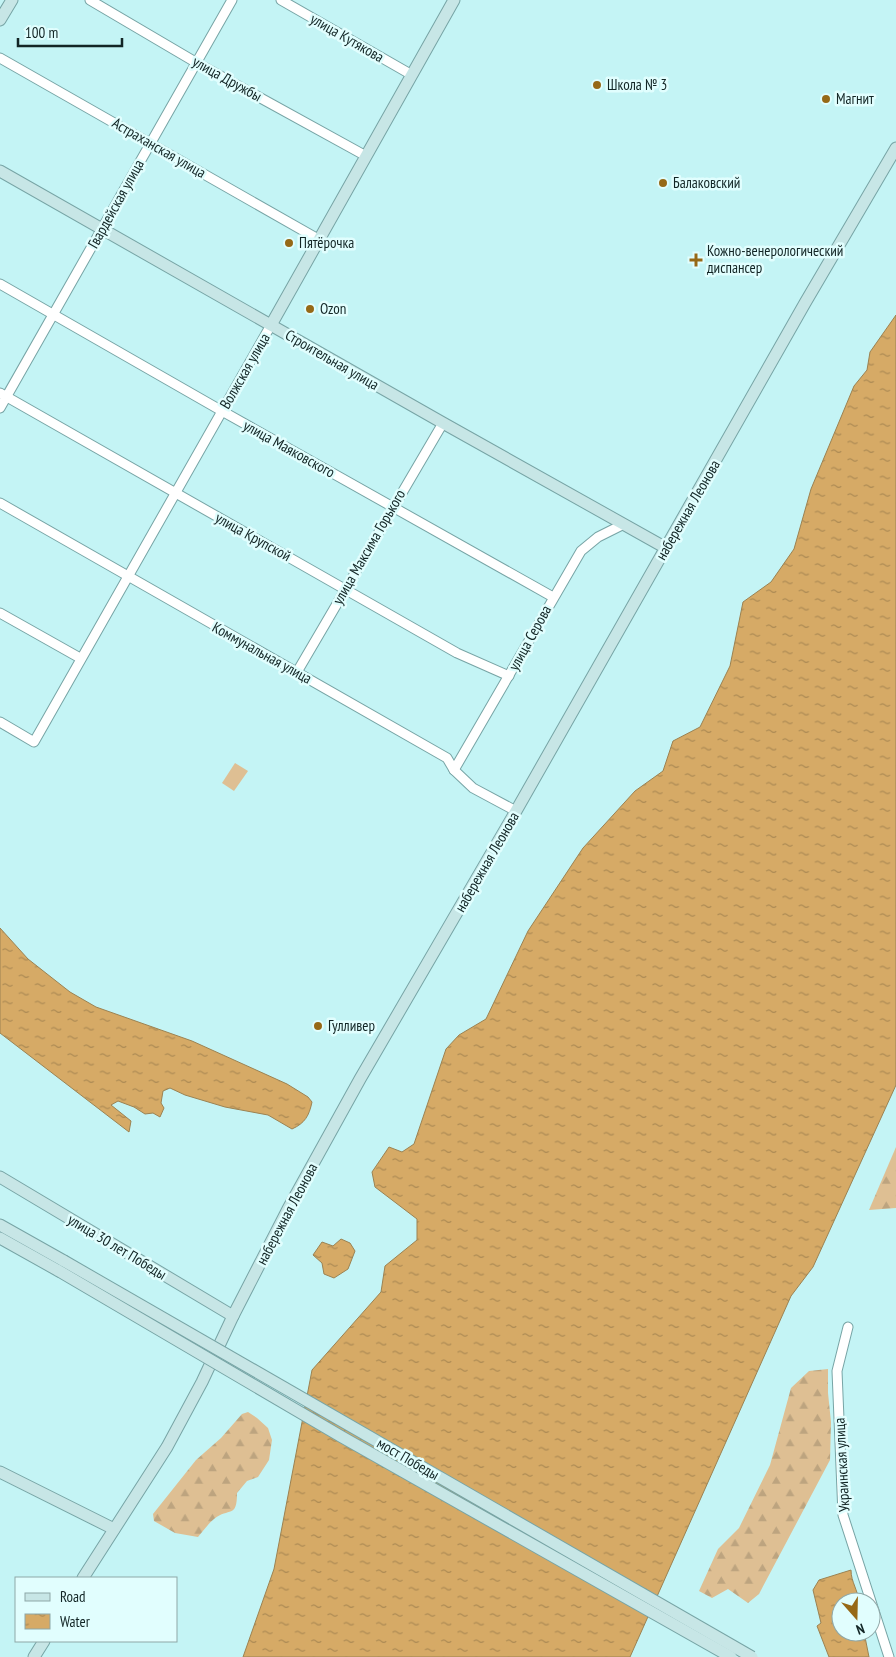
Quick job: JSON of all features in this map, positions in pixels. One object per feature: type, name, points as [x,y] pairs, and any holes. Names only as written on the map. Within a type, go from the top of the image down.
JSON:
[{"type":"main road","points":[[0,20],[12,0]]},
{"type":"main road","name":"Волжская улица","points":[[271,325],[454,0]]},
{"type":"main road","name":"набережная Леонова","points":[[84,1577],[167,1447],[202,1382],[233,1316],[288,1210],[356,1088],[805,303],[896,148]]},
{"type":"main road","name":"Строительная улица","points":[[0,171],[443,424],[666,548]]},
{"type":"main road","name":"улица 30 лет Победы","points":[[0,1177],[233,1316]]},
{"type":"main road","points":[[0,1225],[62,1266],[342,1437],[731,1657]]},
{"type":"main road","points":[[0,1238],[62,1266]]},
{"type":"main road","name":"мост Победы","points":[[62,1266],[752,1657]]},
{"type":"main road","points":[[0,1472],[114,1529]]},
{"type":"main road","points":[[34,1657],[43,1642]]},
{"type":"street","name":"улица Дружбы","points":[[90,0],[198,63],[366,156]]},
{"type":"street","name":"Гвардейская улица","points":[[0,408],[3,395],[54,314],[232,0]]},
{"type":"street","name":"улица Кутякова","points":[[281,0],[412,75]]},
{"type":"street","name":"Астраханская улица","points":[[0,58],[318,239]]},
{"type":"street","name":"улица Маяковского","points":[[0,284],[553,597]]},
{"type":"street","name":"Волжская улица","points":[[0,722],[34,742],[80,658],[271,325]]},
{"type":"street","name":"улица Крупской","points":[[3,395],[457,653],[509,676]]},
{"type":"street","name":"улица Максима Горького","points":[[297,672],[443,424]]},
{"type":"street","name":"Коммунальная улица","points":[[0,503],[447,758],[454,770],[473,788],[516,811]]},
{"type":"street","name":"улица Серова","points":[[454,770],[581,551],[598,537],[624,524]]},
{"type":"street","points":[[0,613],[80,658]]},
{"type":"street","name":"Украинская улица","points":[[848,1328],[836,1371],[843,1515],[888,1657]]},
{"type":"green space","points":[[235,763],[248,771],[234,791],[222,783]]},
{"type":"green space","points":[[896,1147],[896,1208],[869,1210]]},
{"type":"green space","points":[[828,1369],[831,1422],[830,1460],[759,1594],[748,1603],[728,1589],[712,1598],[699,1591],[718,1549],[739,1528],[770,1465],[791,1388],[809,1371]]},
{"type":"green space","points":[[248,1412],[268,1428],[272,1440],[269,1460],[258,1477],[247,1481],[237,1493],[234,1509],[214,1519],[198,1537],[175,1533],[154,1521],[153,1514],[196,1460],[221,1438],[242,1414]]},
{"type":"water","points":[[896,315],[896,1085],[813,1267],[791,1296],[630,1657],[243,1657],[274,1569],[312,1370],[381,1292],[385,1266],[417,1240],[417,1219],[375,1187],[372,1172],[389,1147],[402,1152],[414,1144],[446,1049],[459,1035],[486,1019],[528,931],[583,848],[635,791],[663,771],[673,741],[700,727],[730,666],[743,602],[771,582],[794,549],[811,489],[854,386],[867,370],[870,352]]},
{"type":"water","points":[[0,928],[28,959],[70,992],[96,1007],[192,1041],[287,1084],[308,1097],[312,1102],[306,1118],[292,1129],[268,1115],[225,1107],[185,1095],[170,1088],[163,1091],[161,1103],[164,1108],[160,1117],[153,1113],[145,1114],[134,1107],[118,1101],[111,1105],[131,1121],[129,1132],[0,1033]]},
{"type":"water","points":[[341,1239],[350,1243],[355,1251],[348,1269],[334,1278],[324,1274],[322,1263],[313,1255],[322,1242],[333,1246]]},
{"type":"water","points":[[851,1570],[856,1592],[831,1592],[831,1642],[866,1642],[869,1657],[829,1657],[817,1626],[821,1623],[813,1590],[819,1580]]},
{"type":"place","name":"Школа № 3","points":[[597,85]]},
{"type":"place","name":"Магнит","points":[[826,99]]},
{"type":"place","name":"Балаковский","points":[[663,183]]},
{"type":"place","name":"Пятёрочка","points":[[289,243]]},
{"type":"place","name":"Кожно-венерологический диспансер","points":[[696,260]]},
{"type":"place","name":"Ozon","points":[[310,309]]},
{"type":"place","name":"Гулливер","points":[[318,1026]]}]
